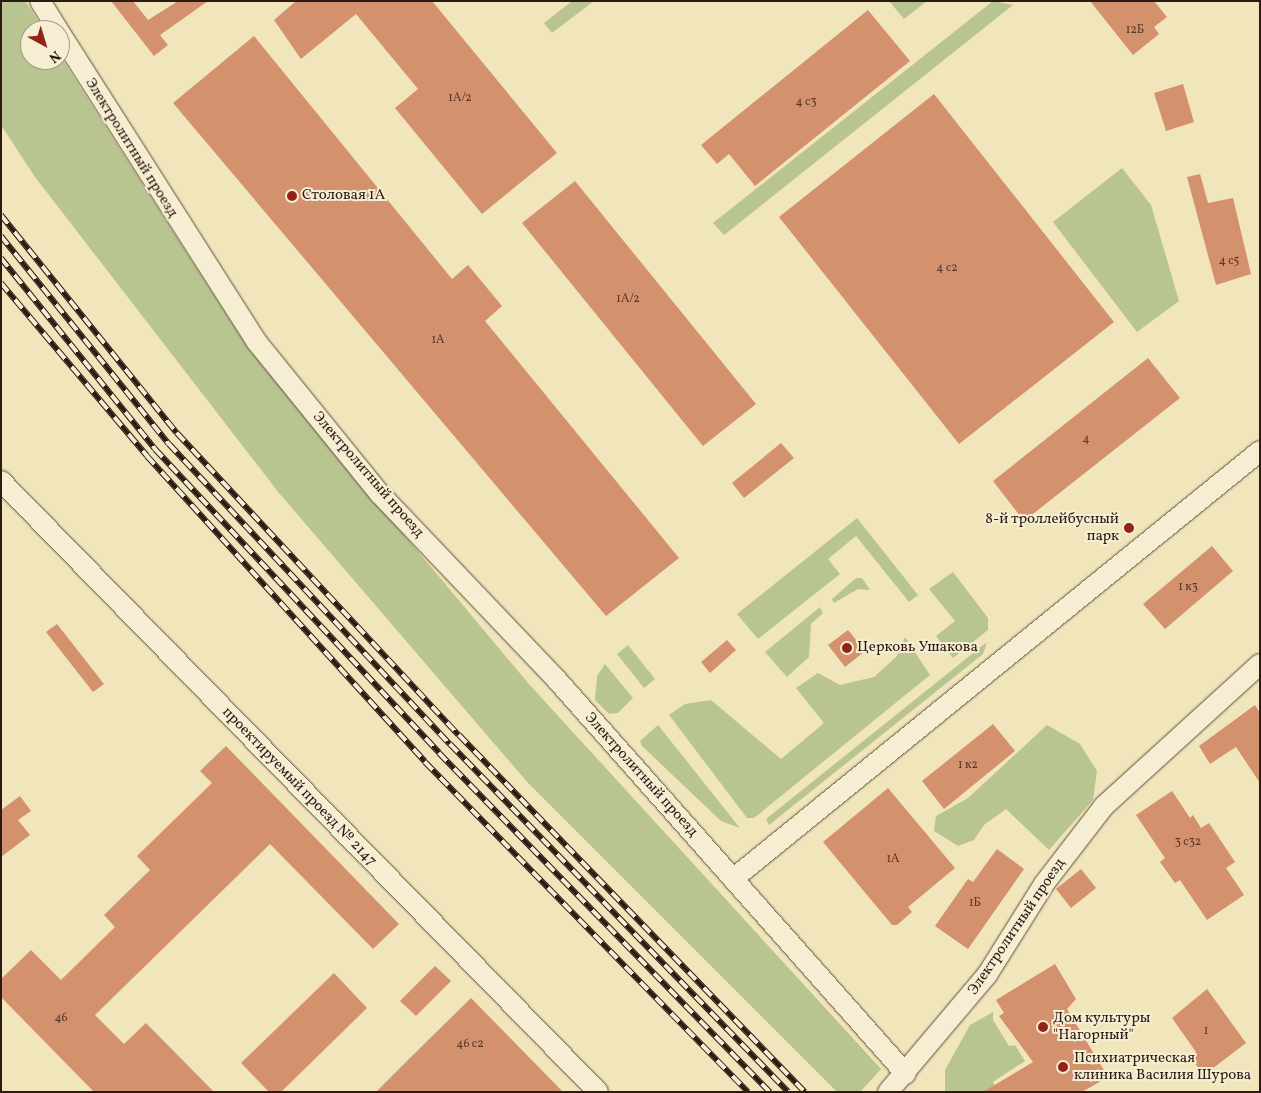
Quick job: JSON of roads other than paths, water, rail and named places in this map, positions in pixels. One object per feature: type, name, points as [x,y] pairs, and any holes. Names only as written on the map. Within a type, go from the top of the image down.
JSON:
[{"type":"street","points":[[40,1],[52,20]]},
{"type":"street","name":"Электролитный проезд","points":[[70,50],[256,341],[380,494],[557,680],[906,1074],[987,975],[1044,884],[1104,806],[1260,664]]},
{"type":"street","points":[[733,879],[1260,451]]},
{"type":"street","name":"проектируемый проезд № 2147","points":[[1,481],[598,1092]]},
{"type":"street","points":[[888,1092],[906,1074]]},
{"type":"railway","points":[[1,215],[177,433],[459,735],[805,1092]]},
{"type":"railway","points":[[1,236],[169,444],[450,744],[788,1092]]},
{"type":"railway","points":[[1,258],[155,449],[439,753],[770,1092]]},
{"type":"railway","points":[[1,283],[147,456],[425,762],[748,1092]]},
{"type":"place","name":"Столовая 1А","points":[[292,196]]},
{"type":"place","name":"8-й троллейбусный парк","points":[[1129,528]]},
{"type":"place","name":"Церковь Ушакова","points":[[847,648]]},
{"type":"place","name":"Дом культуры \"Нагорный\"","points":[[1043,1027]]},
{"type":"place","name":"Психиатрическая клиника Василия Шурова","points":[[1063,1067]]}]
